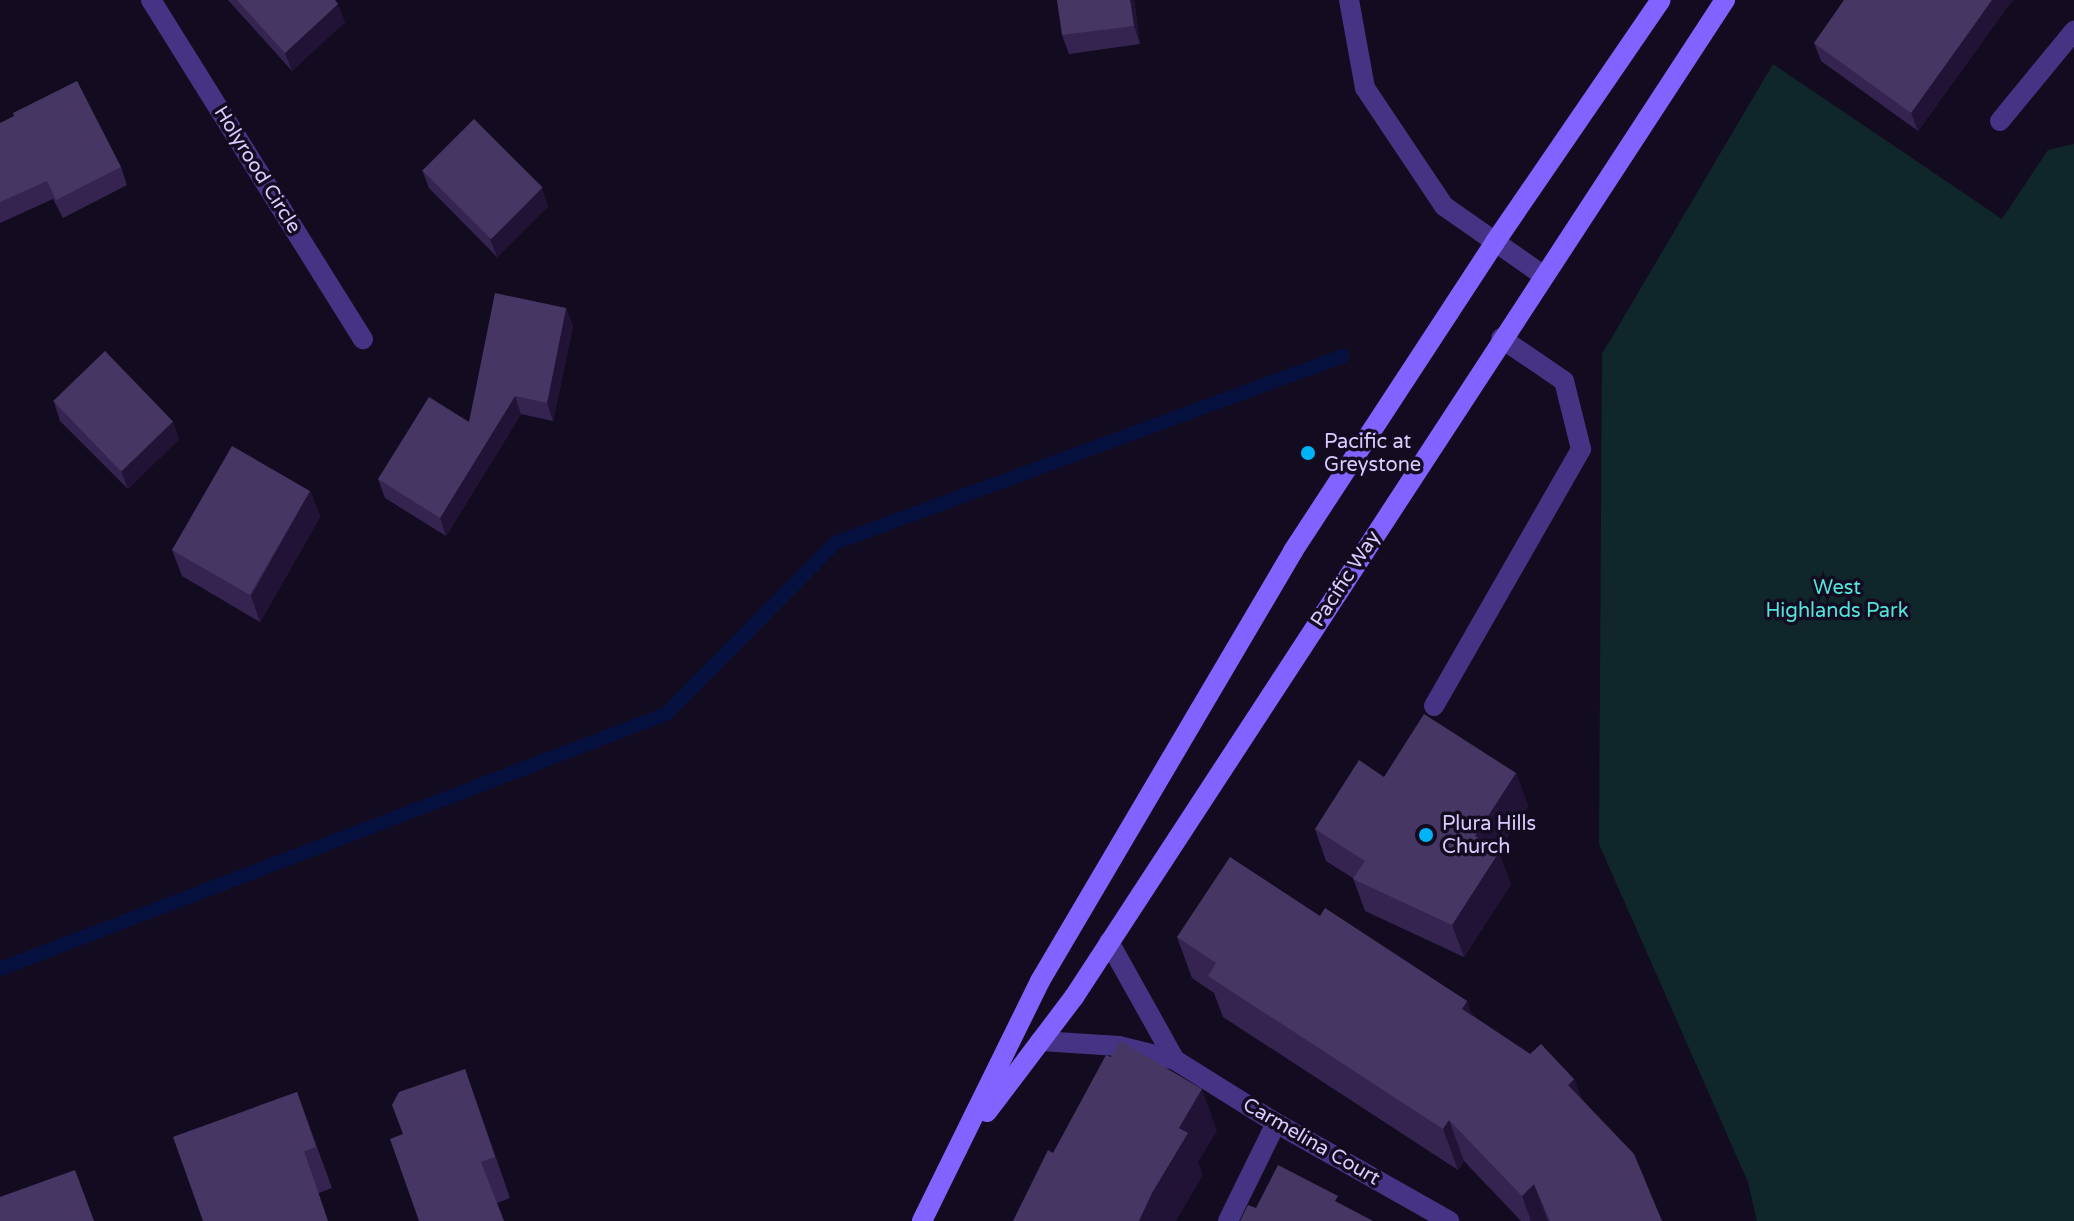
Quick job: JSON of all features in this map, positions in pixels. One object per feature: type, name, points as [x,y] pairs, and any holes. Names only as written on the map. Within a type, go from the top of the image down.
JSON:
[{"type":"main road","name":"Pacific Way","points":[[922,1221],[1040,981],[1285,564],[1495,242],[1661,0]]},
{"type":"main road","name":"Pacific Way","points":[[958,1150],[1109,942],[1501,338],[1725,0]]},
{"type":"street","name":"Holyrood Circle","points":[[151,0],[363,339]]},
{"type":"street","points":[[1349,0],[1365,88],[1444,206],[1544,276]]},
{"type":"street","points":[[2000,121],[2074,31]]},
{"type":"street","points":[[1434,706],[1581,449],[1564,381],[1501,338]]},
{"type":"street","name":"Carmelina Court","points":[[1109,942],[1175,1060]]},
{"type":"street","name":"Carmelina Court","points":[[1040,1041],[1119,1046],[1175,1060],[1276,1123],[1448,1221]]},
{"type":"street","points":[[1228,1221],[1276,1123]]},
{"type":"green space","name":"West Highlands Park","points":[[1773,64],[2002,219],[2048,150],[2074,144],[2074,1221],[1757,1221],[1748,1182],[1599,844],[1602,354]]},
{"type":"building","points":[[237,0],[335,0],[338,4],[285,53]]},
{"type":"building","points":[[1057,0],[1130,0],[1134,26],[1062,35]]},
{"type":"building","points":[[1844,0],[1992,0],[1911,113],[1814,43]]},
{"type":"building","points":[[77,81],[121,167],[56,200],[47,181],[0,202],[0,123],[14,116],[13,113]]},
{"type":"building","points":[[474,119],[543,188],[491,239],[422,171]]},
{"type":"building","points":[[495,293],[566,308],[547,403],[515,396],[440,518],[378,479],[429,397],[469,422]]},
{"type":"building","points":[[105,351],[173,421],[121,472],[53,401]]},
{"type":"building","points":[[232,446],[310,491],[250,595],[172,550]]},
{"type":"building","name":"Plura Hills Church","points":[[1424,714],[1516,773],[1475,836],[1499,852],[1452,925],[1353,879],[1365,861],[1315,829],[1359,760],[1384,777]]},
{"type":"building","points":[[1230,857],[1320,916],[1325,908],[1467,1001],[1462,1009],[1530,1054],[1541,1044],[1574,1079],[1568,1085],[1634,1154],[1662,1221],[1550,1221],[1534,1184],[1522,1196],[1449,1120],[1443,1129],[1208,976],[1216,963],[1177,937]]},
{"type":"building","points":[[1120,1041],[1202,1089],[1179,1128],[1188,1133],[1139,1221],[1013,1221],[1048,1150],[1053,1153],[1106,1055],[1111,1057]]},
{"type":"building","points":[[465,1069],[495,1157],[481,1162],[504,1221],[419,1221],[390,1139],[403,1134],[392,1105],[399,1092]]},
{"type":"building","points":[[297,1092],[316,1147],[304,1151],[328,1221],[203,1221],[173,1137]]},
{"type":"building","points":[[1278,1165],[1338,1196],[1335,1201],[1373,1221],[1240,1221],[1248,1205],[1256,1208]]},
{"type":"building","points":[[75,1170],[94,1221],[0,1221],[0,1197]]},
{"type":"waterway","points":[[0,969],[666,714],[835,543],[1343,356]]},
{"type":"place","name":"Pacific at Greystone","points":[[1308,453]]},
{"type":"place","name":"Plura Hills Church","points":[[1426,835]]}]
